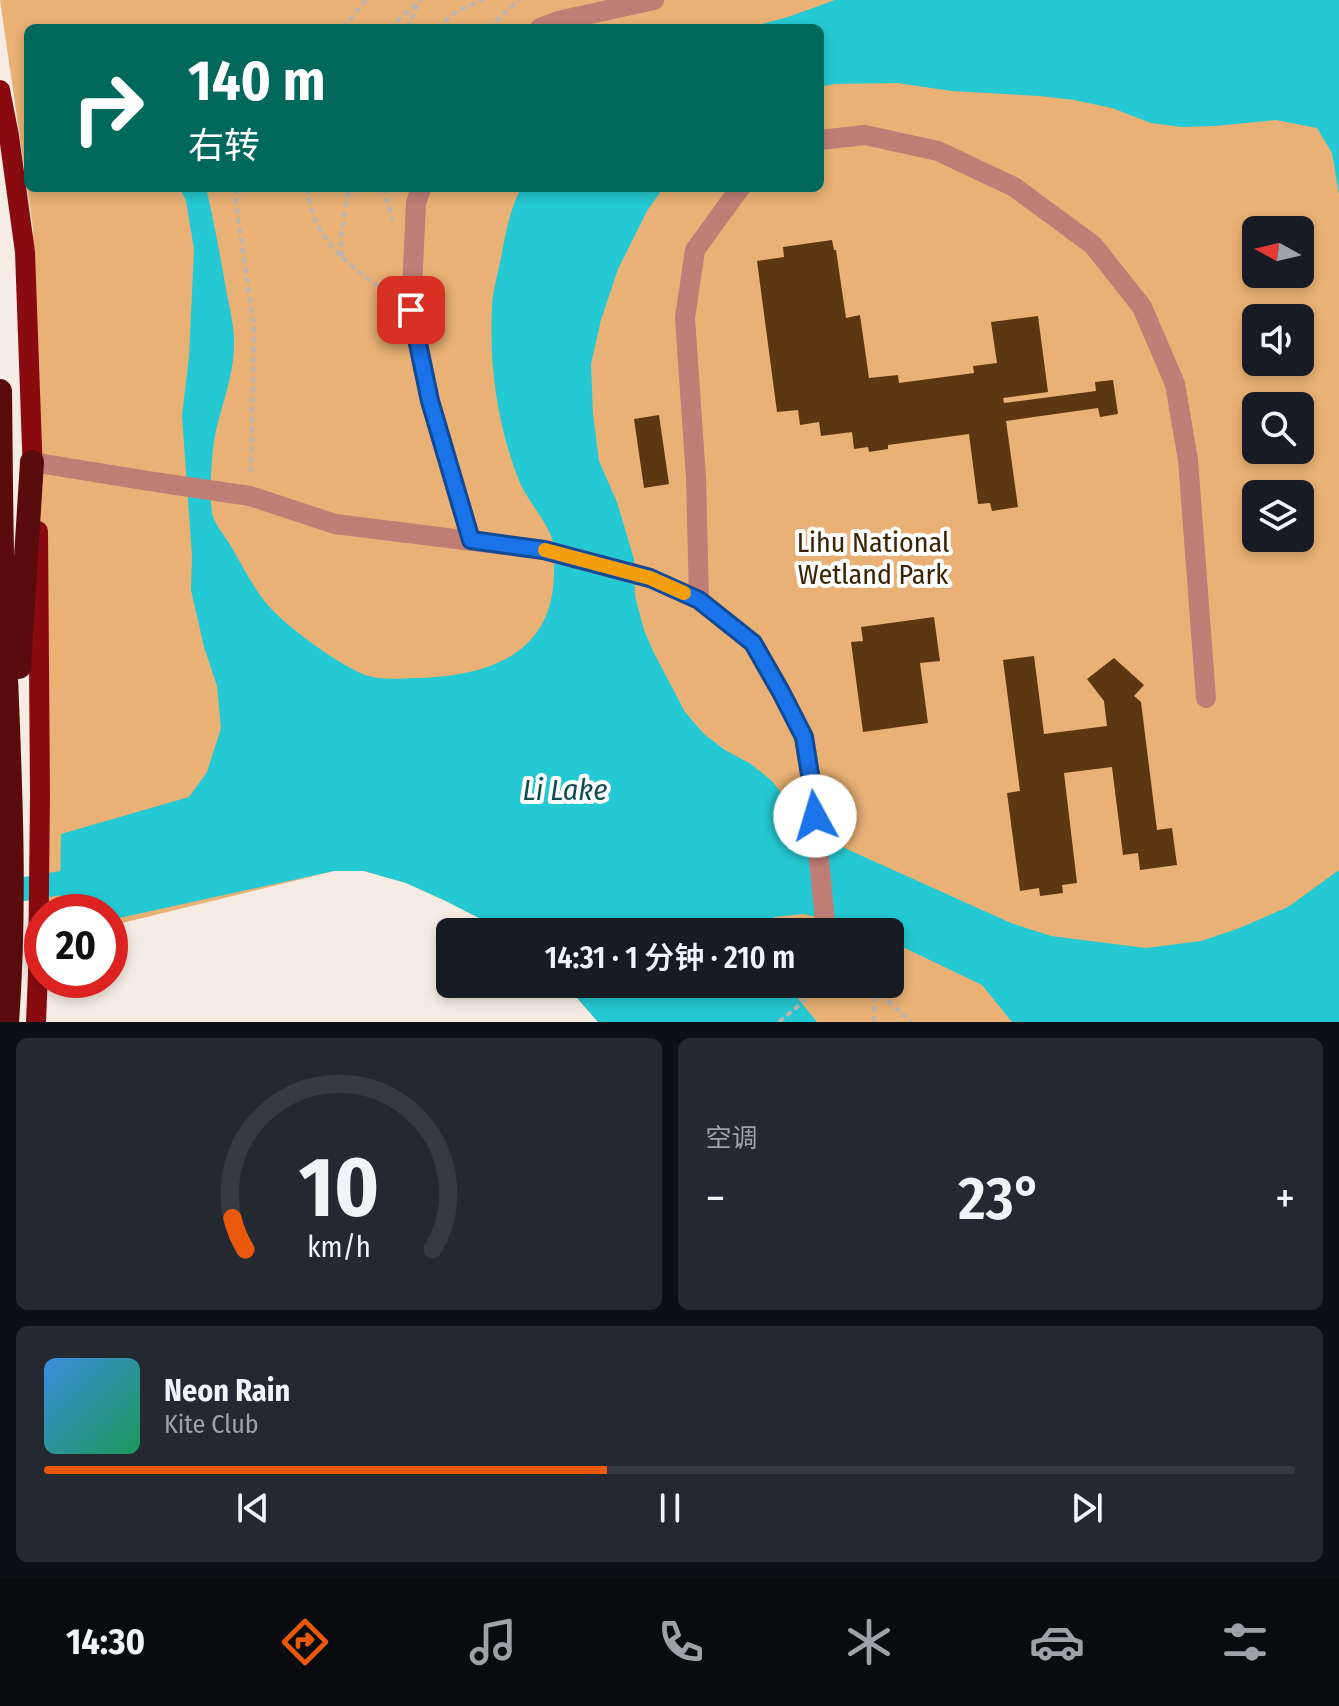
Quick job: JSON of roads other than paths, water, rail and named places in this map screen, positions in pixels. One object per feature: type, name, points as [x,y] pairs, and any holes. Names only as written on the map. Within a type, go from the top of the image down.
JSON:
[{"type":"highway","points":[[0,391],[11,801],[11,976],[7,1022]]},
{"type":"highway","points":[[11,801],[32,462]]},
{"type":"main road","points":[[0,90],[25,252],[32,462],[38,532],[40,797],[36,1022]]},
{"type":"lane","points":[[550,24],[654,0]]},
{"type":"lane","points":[[824,140],[865,135],[938,151],[1014,187],[1093,245],[1142,307],[1175,384],[1188,460],[1206,698]]},
{"type":"lane","points":[[420,192],[416,203],[411,310],[430,401],[471,540]]},
{"type":"lane","points":[[699,600],[696,478],[685,318],[695,250],[737,192]]},
{"type":"lane","points":[[32,462],[250,496],[335,524],[544,550],[650,578],[699,600],[753,643],[804,737],[825,918]]},
{"type":"water","points":[[835,0],[1339,0],[1339,194],[1332,153],[1317,128],[1276,120],[1182,127],[1151,123],[1112,108],[1040,96],[952,91],[897,83],[824,86],[824,24],[762,24]]},
{"type":"water","name":"Li Lake","points":[[182,192],[207,192],[233,331],[234,352],[213,450],[211,493],[213,517],[217,525],[267,604],[286,623],[341,663],[378,678],[445,676],[493,665],[513,655],[530,641],[543,622],[551,600],[554,572],[552,540],[525,493],[511,457],[496,394],[492,350],[494,288],[506,231],[519,192],[660,192],[647,211],[618,269],[601,320],[591,364],[593,414],[599,461],[617,502],[634,559],[635,596],[644,630],[685,712],[704,734],[772,781],[798,815],[840,846],[1011,923],[1051,936],[1146,948],[1201,941],[1288,907],[1339,870],[1339,1022],[1012,1022],[982,985],[904,948],[904,918],[823,918],[803,914],[774,918],[479,918],[406,883],[364,871],[334,871],[128,916],[128,894],[60,894],[61,834],[189,797],[207,772],[221,728],[217,686],[191,590],[192,555],[182,416],[189,357],[194,249]]},
{"type":"water","points":[[577,998],[797,998],[817,1022],[598,1022]]},
{"type":"waterway","points":[[0,893],[61,883]]},
{"type":"park label","name":"Lihu National Wetland Park","points":[[873,558]]}]
